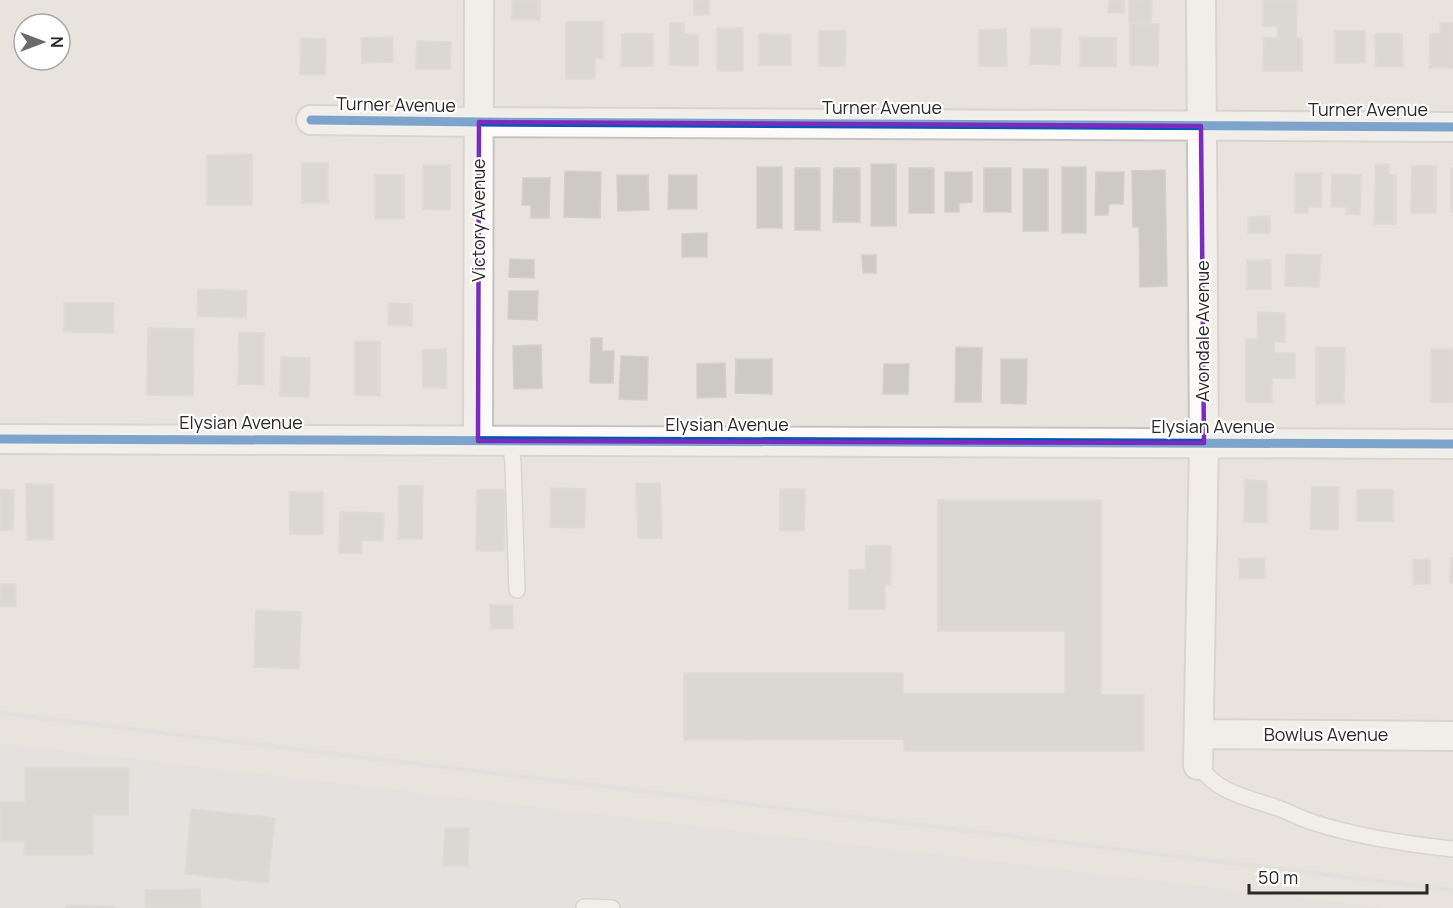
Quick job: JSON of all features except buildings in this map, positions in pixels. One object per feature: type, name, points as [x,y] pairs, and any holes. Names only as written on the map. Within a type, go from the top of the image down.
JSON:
[{"type":"street","name":"Victory Avenue","points":[[478,441],[479,0]]},
{"type":"street","name":"Avondale Avenue","points":[[1198,765],[1204,443],[1201,0]]},
{"type":"street","name":"Turner Avenue","points":[[311,120],[1453,127]]},
{"type":"street","name":"Elysian Avenue","points":[[0,439],[1453,444]]},
{"type":"street","name":"Bowlus Avenue","points":[[1199,734],[1453,736]]},
{"type":"lane","points":[[510,441],[513,462],[517,590]]},
{"type":"lane","points":[[1198,765],[1211,780],[1230,792],[1313,822],[1401,843],[1453,849]]},
{"type":"lane","points":[[584,908],[612,908]]},
{"type":"highlighted area","points":[[479,122],[1201,126],[1204,443],[478,441]]},
{"type":"shaded area","points":[[0,743],[1385,908],[0,908]]},
{"type":"railway","points":[[0,713],[1453,890]]},
{"type":"cycle path","points":[[311,120],[1453,127]]},
{"type":"cycle path","points":[[0,439],[1453,444]]}]
